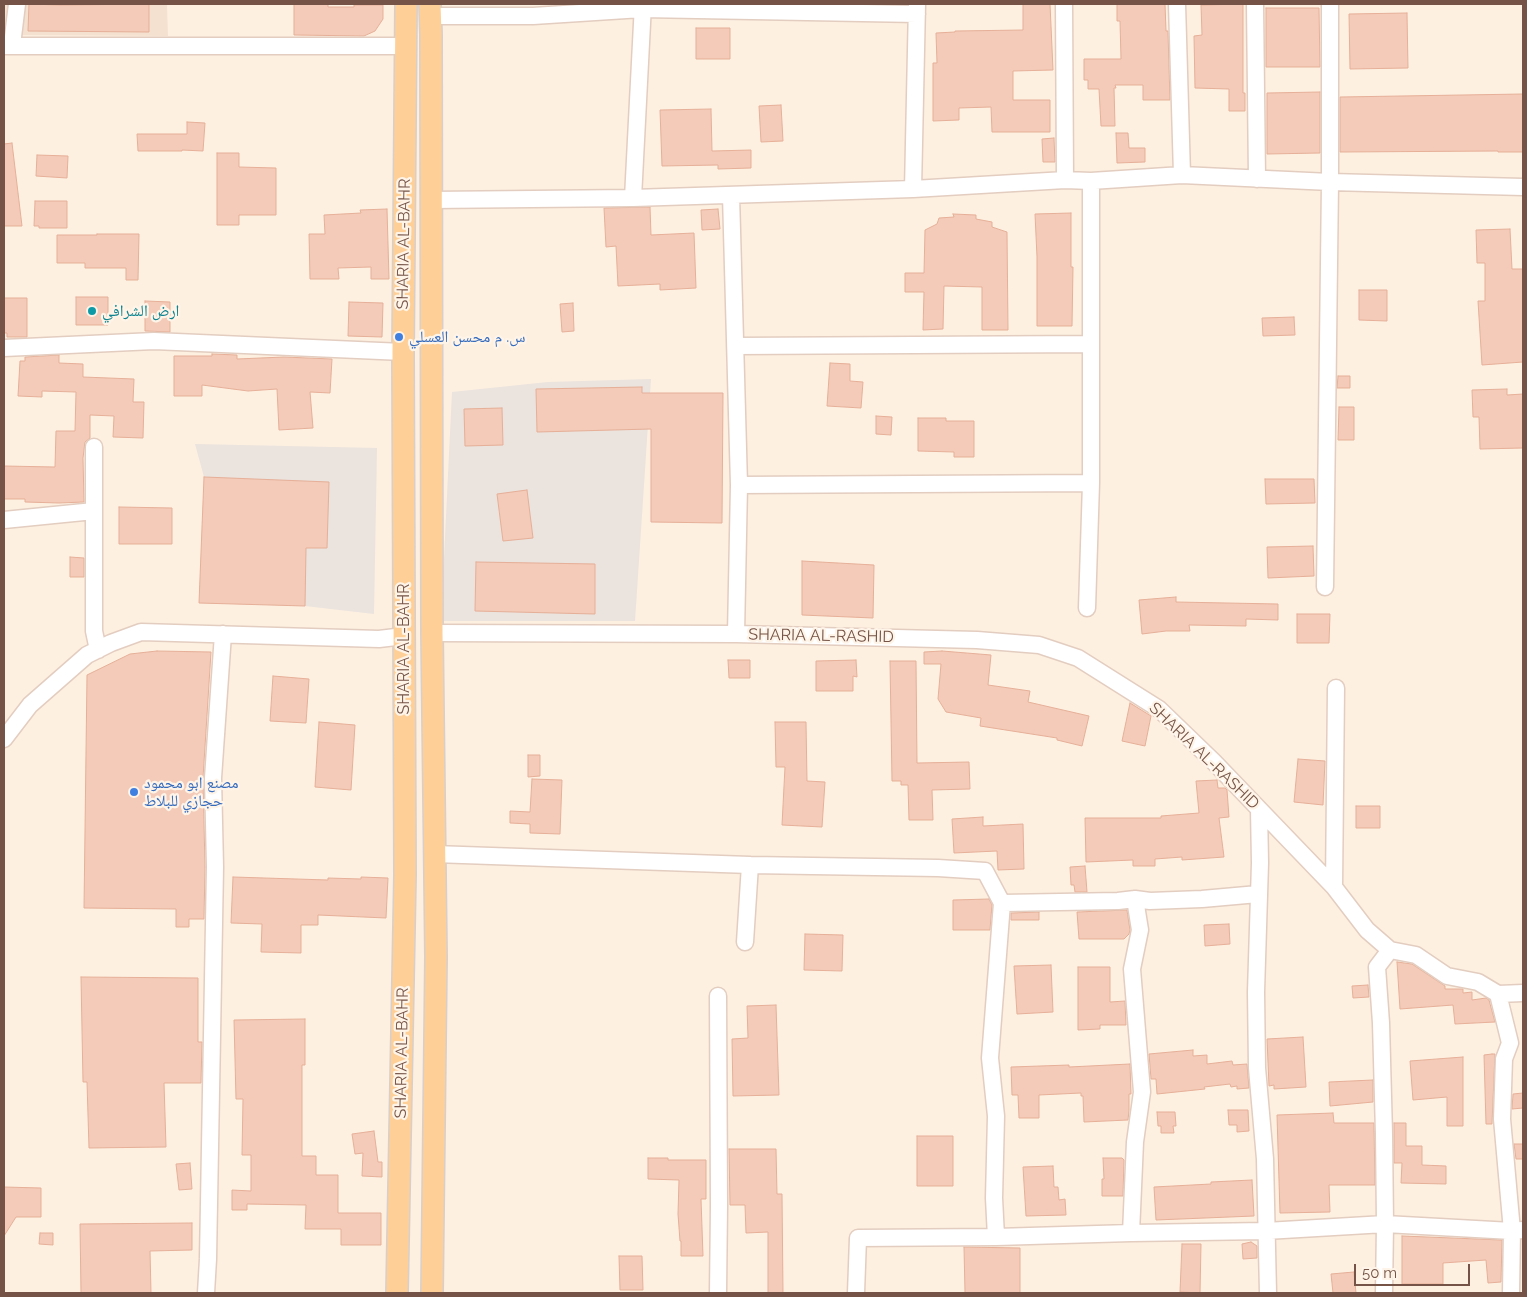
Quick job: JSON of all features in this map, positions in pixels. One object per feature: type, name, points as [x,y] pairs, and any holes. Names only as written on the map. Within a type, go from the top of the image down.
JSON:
[{"type":"main road","name":"SHARIA AL-BAHR","points":[[397,1293],[406,875],[403,352],[406,4]]},
{"type":"main road","name":"SHARIA AL-BAHR","points":[[430,10],[432,35],[432,633],[436,958],[432,1293]]},
{"type":"main road","points":[[403,466],[431,464]]},
{"type":"street","points":[[17,4],[8,45],[406,46]]},
{"type":"street","points":[[1064,4],[1065,180]]},
{"type":"street","points":[[1177,4],[1182,175]]},
{"type":"street","points":[[1255,4],[1257,178]]},
{"type":"street","points":[[1325,587],[1330,182],[1330,4]]},
{"type":"street","points":[[430,10],[533,16],[643,6],[917,9],[913,189]]},
{"type":"street","points":[[633,198],[643,6]]},
{"type":"street","points":[[431,200],[633,198],[913,189],[1182,175],[1330,182],[1523,187]]},
{"type":"street","points":[[1087,608],[1091,484],[1091,181]]},
{"type":"street","points":[[731,195],[739,485],[736,634]]},
{"type":"street","points":[[4,348],[154,342],[403,352]]},
{"type":"street","points":[[736,346],[1090,344]]},
{"type":"street","points":[[94,446],[94,632],[98,650]]},
{"type":"street","points":[[739,485],[1091,484]]},
{"type":"street","points":[[4,520],[94,510]]},
{"type":"street","points":[[4,739],[30,705],[86,655],[141,632],[379,639],[404,636]]},
{"type":"street","name":"SHARIA AL-RASHID","points":[[432,633],[736,634],[977,640],[1039,645],[1078,658],[1160,709],[1214,762],[1334,887],[1367,930],[1390,950]]},
{"type":"street","points":[[206,1293],[215,867],[213,778],[223,634]]},
{"type":"street","points":[[1334,887],[1336,688]]},
{"type":"street","points":[[1259,809],[1259,939],[1256,992],[1257,1068],[1265,1159],[1268,1293]]},
{"type":"street","points":[[434,854],[750,865],[938,868],[985,871],[1002,903],[990,1058],[996,1116],[994,1198],[996,1237]]},
{"type":"street","points":[[745,942],[750,865]]},
{"type":"street","points":[[1002,903],[1135,899],[1150,901],[1258,894]]},
{"type":"street","points":[[1131,1232],[1135,1142],[1142,1092],[1132,969],[1140,930],[1135,899]]},
{"type":"street","points":[[1384,1293],[1385,1224],[1382,1024],[1377,967],[1390,950],[1416,955],[1447,976],[1478,982],[1498,994],[1523,993]]},
{"type":"street","points":[[1498,994],[1510,1043],[1504,1059],[1502,1119],[1518,1230],[1511,1293]]},
{"type":"street","points":[[718,996],[718,1293]]},
{"type":"street","points":[[856,1293],[858,1238],[1266,1231],[1385,1224],[1518,1230]]},
{"type":"shaded area","points":[[4,4],[167,4],[168,36],[4,35]]},
{"type":"shaded area","points":[[651,379],[635,621],[441,621],[452,392],[548,382]]},
{"type":"shaded area","points":[[195,444],[377,448],[374,614],[305,606],[199,603],[204,477]]},
{"type":"building","points":[[29,4],[149,4],[149,32],[28,31]]},
{"type":"building","points":[[294,4],[328,4],[328,7],[383,5],[383,19],[375,31],[364,36],[294,35]]},
{"type":"building","points":[[1023,4],[1050,4],[1053,70],[1013,71],[1013,100],[1050,100],[1050,132],[992,132],[991,107],[959,108],[959,120],[933,121],[933,63],[937,63],[936,33],[1023,30]]},
{"type":"building","points":[[1117,4],[1165,4],[1166,31],[1168,31],[1170,100],[1143,100],[1143,85],[1115,85],[1115,126],[1101,126],[1099,89],[1088,89],[1088,80],[1084,80],[1084,59],[1121,59],[1120,21],[1117,21]]},
{"type":"building","points":[[1243,4],[1243,93],[1245,93],[1245,111],[1229,111],[1229,89],[1195,88],[1194,36],[1202,35],[1201,5]]},
{"type":"building","points":[[1266,8],[1319,8],[1320,67],[1266,67]]},
{"type":"building","points":[[1407,13],[1408,68],[1350,69],[1349,14]]},
{"type":"building","points":[[696,28],[730,28],[730,59],[696,59]]},
{"type":"building","points":[[1320,92],[1320,153],[1267,154],[1267,93]]},
{"type":"building","points":[[1523,94],[1523,152],[1340,152],[1340,97]]},
{"type":"building","points":[[781,105],[783,141],[761,142],[759,106]]},
{"type":"building","points":[[711,109],[712,151],[751,150],[751,168],[718,169],[718,165],[662,166],[660,110]]},
{"type":"building","points":[[187,122],[205,123],[203,151],[138,151],[137,134],[187,134]]},
{"type":"building","points":[[1116,133],[1128,133],[1129,148],[1145,148],[1145,162],[1117,163]]},
{"type":"building","points":[[1054,138],[1055,162],[1043,162],[1042,139]]},
{"type":"building","points":[[12,143],[22,226],[4,226],[4,144]]},
{"type":"building","points":[[217,153],[239,153],[239,167],[276,168],[276,215],[239,215],[239,225],[217,225]]},
{"type":"building","points":[[37,155],[68,156],[67,178],[36,176]]},
{"type":"building","points":[[35,201],[67,201],[67,228],[39,228],[39,226],[34,226]]},
{"type":"building","points":[[650,207],[651,235],[694,233],[696,288],[660,290],[660,284],[618,286],[616,246],[606,247],[604,208]]},
{"type":"building","points":[[387,209],[389,279],[371,279],[371,267],[338,268],[339,279],[310,279],[309,234],[325,234],[324,215],[361,213],[360,210]]},
{"type":"building","points":[[718,209],[720,229],[702,230],[701,210]]},
{"type":"building","points":[[1071,213],[1071,267],[1073,267],[1072,326],[1037,326],[1035,214]]},
{"type":"building","points":[[953,214],[976,215],[976,219],[992,222],[992,227],[1007,232],[1008,330],[982,330],[982,287],[944,286],[943,329],[923,330],[924,292],[905,292],[905,273],[924,273],[925,230],[937,224],[939,218],[954,217]]},
{"type":"building","points":[[1510,229],[1512,269],[1523,269],[1523,362],[1482,365],[1478,301],[1485,301],[1485,263],[1477,263],[1476,230]]},
{"type":"building","points":[[139,234],[138,280],[126,280],[126,268],[85,268],[85,263],[57,263],[57,235]]},
{"type":"building","points":[[1359,290],[1387,290],[1387,321],[1359,320]]},
{"type":"building","name":"ارض الشرافي","points":[[76,297],[108,297],[108,325],[76,325]]},
{"type":"building","points":[[4,298],[27,298],[27,337],[7,337],[7,333],[4,333]]},
{"type":"building","points":[[145,301],[170,302],[170,332],[145,331]]},
{"type":"building","points":[[349,302],[383,303],[382,337],[348,336]]},
{"type":"building","points":[[573,303],[574,331],[562,332],[560,304]]},
{"type":"building","points":[[1294,317],[1295,335],[1263,336],[1262,318]]},
{"type":"building","points":[[212,354],[237,355],[237,359],[284,357],[332,359],[330,393],[310,392],[313,428],[279,430],[277,389],[248,391],[202,385],[202,396],[174,396],[174,356],[212,356]]},
{"type":"building","points":[[59,355],[59,363],[83,364],[83,377],[134,379],[133,402],[144,402],[143,438],[113,437],[114,416],[90,415],[90,438],[85,442],[83,458],[84,502],[25,502],[25,499],[4,499],[4,466],[55,467],[56,431],[75,431],[76,392],[42,391],[42,397],[18,396],[20,361],[25,361],[25,357]]},
{"type":"building","points":[[830,363],[850,364],[850,381],[863,382],[861,408],[827,406]]},
{"type":"building","points":[[1338,376],[1350,376],[1350,388],[1337,388]]},
{"type":"building","points":[[642,387],[642,393],[723,393],[722,523],[651,522],[651,429],[537,432],[536,389]]},
{"type":"building","points":[[1507,389],[1507,395],[1523,394],[1523,448],[1480,449],[1479,417],[1473,417],[1472,390]]},
{"type":"building","points":[[1339,407],[1354,407],[1354,440],[1338,440]]},
{"type":"building","points":[[502,408],[503,445],[465,446],[464,409]]},
{"type":"building","points":[[876,416],[892,417],[891,435],[876,434]]},
{"type":"building","points":[[918,418],[974,421],[974,457],[954,457],[954,452],[918,451]]},
{"type":"building","points":[[204,477],[329,482],[327,548],[306,548],[305,606],[199,603]]},
{"type":"building","points":[[1265,479],[1314,479],[1315,503],[1266,504]]},
{"type":"building","points":[[527,490],[533,538],[503,541],[497,494]]},
{"type":"building","points":[[119,507],[172,508],[172,544],[119,544]]},
{"type":"building","points":[[1313,546],[1314,576],[1268,578],[1267,547]]},
{"type":"building","points":[[70,557],[84,558],[84,577],[70,577]]},
{"type":"building","points":[[802,561],[874,565],[873,618],[802,615]]},
{"type":"building","points":[[476,562],[595,564],[595,614],[475,611]]},
{"type":"building","points":[[1176,597],[1176,602],[1278,604],[1278,620],[1246,619],[1246,626],[1189,625],[1190,631],[1142,634],[1139,600]]},
{"type":"building","points":[[1297,614],[1330,614],[1329,643],[1297,643]]},
{"type":"building","points":[[157,651],[211,652],[203,778],[204,919],[189,919],[189,927],[176,927],[176,909],[84,908],[87,675],[130,654]]},
{"type":"building","points":[[942,651],[991,655],[988,685],[1030,691],[1028,702],[1089,716],[1082,746],[1057,740],[1057,738],[980,726],[981,718],[946,712],[938,699],[941,664],[924,664],[924,652]]},
{"type":"building","points":[[728,660],[750,660],[750,678],[729,678]]},
{"type":"building","points":[[856,660],[857,677],[853,676],[853,691],[816,691],[816,661]]},
{"type":"building","points":[[890,661],[916,661],[917,763],[969,762],[970,789],[932,790],[933,820],[909,820],[908,785],[901,785],[901,781],[892,781]]},
{"type":"building","points":[[273,676],[309,679],[306,723],[270,721]]},
{"type":"building","points":[[1130,703],[1151,716],[1145,746],[1122,741]]},
{"type":"building","points":[[319,722],[355,725],[351,790],[315,787]]},
{"type":"building","points":[[775,722],[806,722],[807,781],[825,782],[822,827],[782,825],[785,767],[776,767]]},
{"type":"building","points":[[528,755],[540,755],[540,776],[528,777]]},
{"type":"building","points":[[1298,759],[1325,761],[1323,805],[1294,802]]},
{"type":"building","points":[[532,779],[562,780],[560,834],[530,833],[530,824],[510,823],[510,811],[530,812]]},
{"type":"building","points":[[1217,780],[1218,788],[1225,788],[1227,790],[1229,817],[1219,818],[1224,857],[1182,860],[1182,857],[1155,859],[1155,866],[1133,866],[1133,860],[1086,862],[1085,818],[1161,818],[1161,816],[1199,813],[1196,781]]},
{"type":"building","points":[[1356,806],[1380,806],[1380,828],[1356,828]]},
{"type":"building","points":[[983,817],[983,826],[1023,824],[1024,869],[998,870],[997,851],[954,853],[952,819]]},
{"type":"building","points":[[1085,866],[1087,892],[1075,892],[1074,885],[1071,885],[1070,867]]},
{"type":"building","points":[[233,877],[328,880],[328,878],[388,878],[386,918],[318,915],[318,925],[301,925],[301,953],[261,952],[262,924],[231,923]]},
{"type":"building","points":[[989,899],[992,905],[990,930],[953,930],[953,900]]},
{"type":"building","points":[[1127,910],[1130,930],[1124,939],[1079,939],[1077,912]]},
{"type":"building","points":[[1039,912],[1039,920],[1011,920],[1011,913]]},
{"type":"building","points":[[1229,924],[1230,944],[1205,946],[1204,925]]},
{"type":"building","points":[[805,934],[843,935],[842,971],[804,970]]},
{"type":"building","points":[[1397,962],[1412,964],[1445,986],[1445,989],[1463,989],[1463,993],[1472,992],[1472,1000],[1486,998],[1489,1000],[1495,1022],[1455,1024],[1453,1005],[1400,1009]]},
{"type":"building","points":[[1051,965],[1053,1012],[1017,1014],[1014,966]]},
{"type":"building","points":[[1078,967],[1110,967],[1110,1002],[1125,1001],[1126,1025],[1100,1025],[1100,1029],[1078,1030]]},
{"type":"building","points":[[81,977],[198,978],[198,1042],[202,1042],[201,1083],[164,1083],[166,1147],[89,1148],[87,1082],[83,1082]]},
{"type":"building","points":[[1368,985],[1369,997],[1353,998],[1352,986]]},
{"type":"building","points":[[776,1005],[779,1095],[733,1096],[732,1039],[748,1038],[747,1006]]},
{"type":"building","points":[[305,1019],[305,1065],[302,1065],[302,1156],[316,1156],[316,1175],[338,1175],[338,1213],[381,1213],[381,1245],[341,1245],[341,1229],[305,1229],[306,1205],[247,1204],[247,1210],[232,1210],[232,1190],[251,1191],[251,1155],[242,1155],[243,1099],[236,1099],[234,1020]]},
{"type":"building","points":[[1303,1037],[1306,1087],[1274,1089],[1274,1085],[1269,1086],[1267,1039]]},
{"type":"building","points":[[1193,1050],[1193,1056],[1207,1055],[1207,1064],[1232,1061],[1233,1065],[1247,1064],[1249,1088],[1237,1089],[1237,1086],[1231,1087],[1230,1084],[1204,1087],[1205,1089],[1157,1094],[1156,1079],[1151,1079],[1149,1054]]},
{"type":"building","points":[[1495,1054],[1492,1124],[1486,1124],[1484,1055]]},
{"type":"building","points":[[1463,1057],[1463,1126],[1447,1126],[1447,1097],[1413,1100],[1410,1061]]},
{"type":"building","points":[[1130,1064],[1131,1094],[1129,1094],[1128,1120],[1084,1122],[1083,1096],[1081,1096],[1081,1093],[1039,1095],[1039,1118],[1019,1118],[1018,1095],[1012,1095],[1011,1067]]},
{"type":"building","points":[[1373,1080],[1373,1102],[1330,1106],[1329,1082]]},
{"type":"building","points":[[1523,1093],[1523,1108],[1512,1109],[1513,1094]]},
{"type":"building","points":[[1228,1110],[1248,1110],[1249,1131],[1237,1132],[1237,1125],[1229,1125]]},
{"type":"building","points":[[1157,1112],[1175,1112],[1176,1126],[1173,1126],[1174,1133],[1161,1133],[1161,1126],[1158,1126]]},
{"type":"building","points":[[1333,1113],[1334,1123],[1374,1123],[1375,1185],[1329,1185],[1330,1212],[1280,1213],[1277,1115]]},
{"type":"building","points":[[1394,1123],[1406,1123],[1406,1146],[1422,1146],[1422,1165],[1446,1166],[1446,1184],[1401,1183],[1402,1163],[1394,1163]]},
{"type":"building","points":[[374,1131],[378,1162],[382,1162],[382,1177],[362,1176],[363,1153],[355,1154],[352,1134]]},
{"type":"building","points":[[917,1136],[953,1136],[953,1186],[917,1186]]},
{"type":"building","points":[[1514,1144],[1523,1144],[1523,1159],[1516,1159]]},
{"type":"building","points":[[729,1149],[776,1149],[777,1194],[782,1194],[783,1293],[768,1293],[768,1232],[746,1233],[745,1205],[730,1205]]},
{"type":"building","points":[[648,1158],[706,1160],[706,1199],[701,1199],[703,1256],[681,1256],[678,1214],[679,1180],[648,1179]]},
{"type":"building","points":[[1103,1158],[1122,1158],[1124,1160],[1123,1196],[1102,1196],[1102,1179],[1104,1179]]},
{"type":"building","points":[[190,1163],[192,1189],[179,1190],[176,1164]]},
{"type":"building","points":[[1053,1166],[1054,1187],[1058,1187],[1059,1200],[1065,1199],[1066,1215],[1026,1216],[1023,1167]]},
{"type":"building","points":[[1252,1180],[1254,1216],[1156,1220],[1154,1187]]},
{"type":"building","points":[[4,1187],[41,1188],[41,1217],[16,1217],[4,1236]]},
{"type":"building","points":[[192,1223],[192,1250],[150,1251],[151,1293],[81,1293],[80,1224]]},
{"type":"building","points":[[40,1233],[53,1233],[53,1245],[39,1244]]},
{"type":"building","points":[[1402,1236],[1502,1240],[1501,1282],[1488,1283],[1486,1260],[1443,1263],[1443,1284],[1402,1284]]},
{"type":"building","points":[[1251,1242],[1257,1246],[1257,1258],[1243,1259],[1242,1244]]},
{"type":"building","points":[[1182,1244],[1201,1244],[1200,1293],[1180,1292]]},
{"type":"building","points":[[964,1247],[1020,1248],[1020,1293],[965,1293]]},
{"type":"building","points":[[619,1256],[642,1256],[643,1290],[620,1290]]},
{"type":"building","points":[[1354,1272],[1356,1293],[1333,1293],[1331,1274]]},
{"type":"place","name":"ارض الشرافي","points":[[92,311]]},
{"type":"place","name":"س. م محسن العسلي","points":[[399,337]]},
{"type":"place","name":"مصنع ابو محمود حجازي للبلاط","points":[[134,792]]}]
